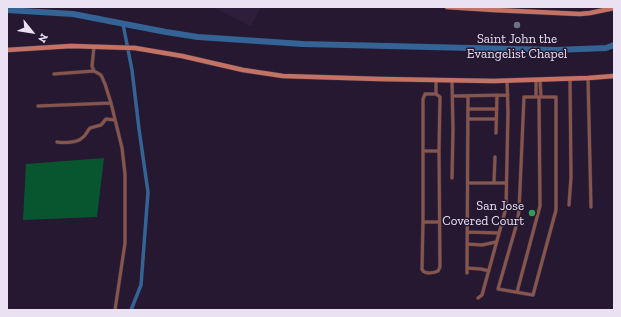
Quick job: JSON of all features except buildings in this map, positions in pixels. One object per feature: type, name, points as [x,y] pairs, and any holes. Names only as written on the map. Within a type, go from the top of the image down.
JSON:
[{"type":"street","points":[[447,7],[580,14],[614,8]]},
{"type":"street","points":[[7,50],[71,46],[135,48],[182,56],[243,70],[283,76],[436,80],[538,80],[614,76]]},
{"type":"street","points":[[94,47],[92,66],[94,71]]},
{"type":"street","points":[[54,74],[94,71],[101,75],[111,103],[122,148],[125,174],[125,243],[115,310]]},
{"type":"street","points":[[588,78],[591,207]]},
{"type":"street","points":[[569,205],[571,177],[570,79]]},
{"type":"street","points":[[436,80],[436,94],[440,97],[440,267],[438,271],[425,272],[422,271],[423,96],[425,94],[436,94]]},
{"type":"street","points":[[452,80],[452,178]]},
{"type":"street","points":[[478,298],[482,295],[506,208],[508,112],[507,80]]},
{"type":"street","points":[[517,292],[540,206],[538,80]]},
{"type":"street","points":[[453,96],[508,95]]},
{"type":"street","points":[[467,273],[468,96]]},
{"type":"street","points":[[496,133],[497,96]]},
{"type":"street","points":[[524,97],[556,97],[556,210],[533,295],[517,292],[498,289],[519,211],[524,97]]},
{"type":"street","points":[[38,106],[111,103]]},
{"type":"street","points":[[468,109],[497,109]]},
{"type":"street","points":[[57,142],[66,143],[80,140],[90,128],[101,125],[106,119],[115,120]]},
{"type":"street","points":[[468,119],[496,119]]},
{"type":"street","points":[[423,150],[439,151]]},
{"type":"street","points":[[494,182],[495,157]]},
{"type":"street","points":[[468,183],[506,182]]},
{"type":"street","points":[[423,222],[439,222]]},
{"type":"street","points":[[467,232],[499,233]]},
{"type":"street","points":[[467,244],[482,245],[496,242]]},
{"type":"street","points":[[467,268],[489,271]]},
{"type":"shaded area","points":[[213,7],[261,7],[251,26]]},
{"type":"green space","points":[[104,158],[97,217],[23,220],[26,164]]},
{"type":"waterway","points":[[7,10],[73,14],[198,37],[303,44],[556,50],[606,48],[614,45]]},
{"type":"waterway","points":[[123,24],[132,70],[148,192],[141,285],[131,310]]},
{"type":"place","name":"Saint John the Evangelist Chapel","points":[[517,25]]},
{"type":"place","name":"San Jose Covered Court","points":[[532,213]]}]
